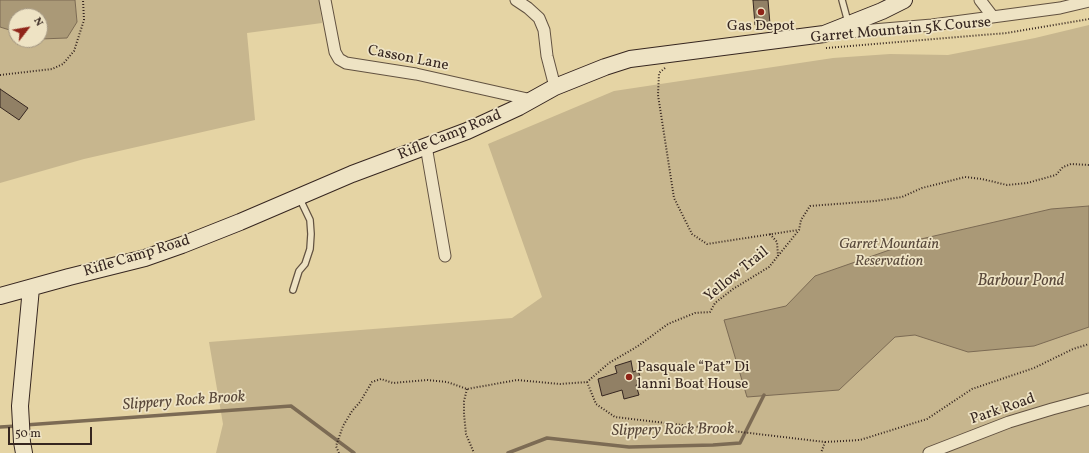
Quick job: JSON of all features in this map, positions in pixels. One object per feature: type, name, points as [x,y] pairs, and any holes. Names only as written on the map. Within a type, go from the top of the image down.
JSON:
[{"type":"street","name":"Casson Lane","points":[[325,0],[335,52],[339,59],[346,63],[416,74],[532,100]]},
{"type":"street","points":[[516,0],[539,18],[544,30],[547,56],[556,87]]},
{"type":"street","name":"Rifle Camp Road","points":[[0,296],[152,256],[182,246],[352,174],[467,131],[556,87],[605,67],[630,59],[822,41],[848,25],[904,0]]},
{"type":"street","points":[[980,0],[993,17]]},
{"type":"street","points":[[822,41],[1060,8],[1089,1]]},
{"type":"street","points":[[426,146],[445,256]]},
{"type":"street","points":[[24,453],[20,406],[31,288]]},
{"type":"street","name":"Park Road","points":[[929,453],[1009,422],[1089,399]]},
{"type":"lane","points":[[842,0],[848,25]]},
{"type":"lane","points":[[293,290],[299,271],[305,264],[308,256],[311,234],[310,220],[299,197]]},
{"type":"path","points":[[0,75],[52,69],[63,64],[74,51],[84,20],[83,0]]},
{"type":"path","name":"Garret Mountain 5K Course","points":[[822,41],[1007,33],[1089,19]]},
{"type":"path","points":[[665,68],[659,73],[658,95],[674,198],[692,234],[707,244],[799,230]]},
{"type":"path","name":"Yellow Trail","points":[[587,382],[610,363],[638,346],[668,324],[695,313],[710,312],[715,303],[733,289],[769,267],[799,230],[801,220],[810,206],[875,201],[902,197],[922,188],[965,177],[1008,184],[1027,183],[1056,175],[1064,167],[1071,164],[1089,165]]},
{"type":"path","points":[[770,234],[777,242],[778,256]]},
{"type":"path","points":[[339,453],[336,446],[343,426],[372,382],[381,379],[393,383],[427,380],[447,382],[467,389],[517,380],[560,384],[587,382],[596,404],[615,417],[826,442],[860,440],[927,419],[972,389],[1034,368],[1073,349],[1089,344]]},
{"type":"path","points":[[467,389],[464,401],[466,434],[474,453]]},
{"type":"path","points":[[821,453],[826,442]]},
{"type":"green space","points":[[75,0],[319,0],[322,23],[247,33],[255,120],[84,159],[0,183],[0,27],[8,30],[8,48],[48,48],[48,39],[67,38],[77,22]]},
{"type":"green space","name":"Garret Mountain Reservation","points":[[1089,25],[1089,453],[216,453],[223,424],[209,342],[512,318],[542,297],[488,144],[614,91],[833,58],[890,54],[948,55],[1035,38]]},
{"type":"water","points":[[0,0],[75,0],[77,22],[67,38],[48,39],[48,8],[8,8],[8,30],[0,27]]},
{"type":"water","name":"Barbour Pond","points":[[1089,206],[1089,327],[1034,346],[968,352],[915,335],[895,337],[839,390],[747,397],[724,320],[786,306],[815,276],[921,239],[1051,209]]},
{"type":"building","name":"Gas Depot","points":[[753,0],[768,0],[770,24],[755,25]]},
{"type":"building","points":[[0,89],[28,108],[19,120],[0,107]]},
{"type":"building","name":"Pasquale “Pat” Di lanni Boat House","points":[[631,361],[633,372],[638,370],[642,383],[636,385],[639,395],[624,399],[622,390],[602,396],[598,379],[617,373],[615,366]]},
{"type":"waterway","name":"Slippery Rock Brook","points":[[508,453],[547,438],[629,447],[740,443],[764,395]]},
{"type":"waterway","name":"Slippery Rock Brook","points":[[25,425],[291,406],[354,453]]},
{"type":"waterway","name":"Slippery Rock Brook","points":[[0,427],[17,426]]},
{"type":"place","name":"Gas Depot","points":[[761,12]]},
{"type":"place","name":"Pasquale “Pat” Di lanni Boat House","points":[[629,377]]}]
